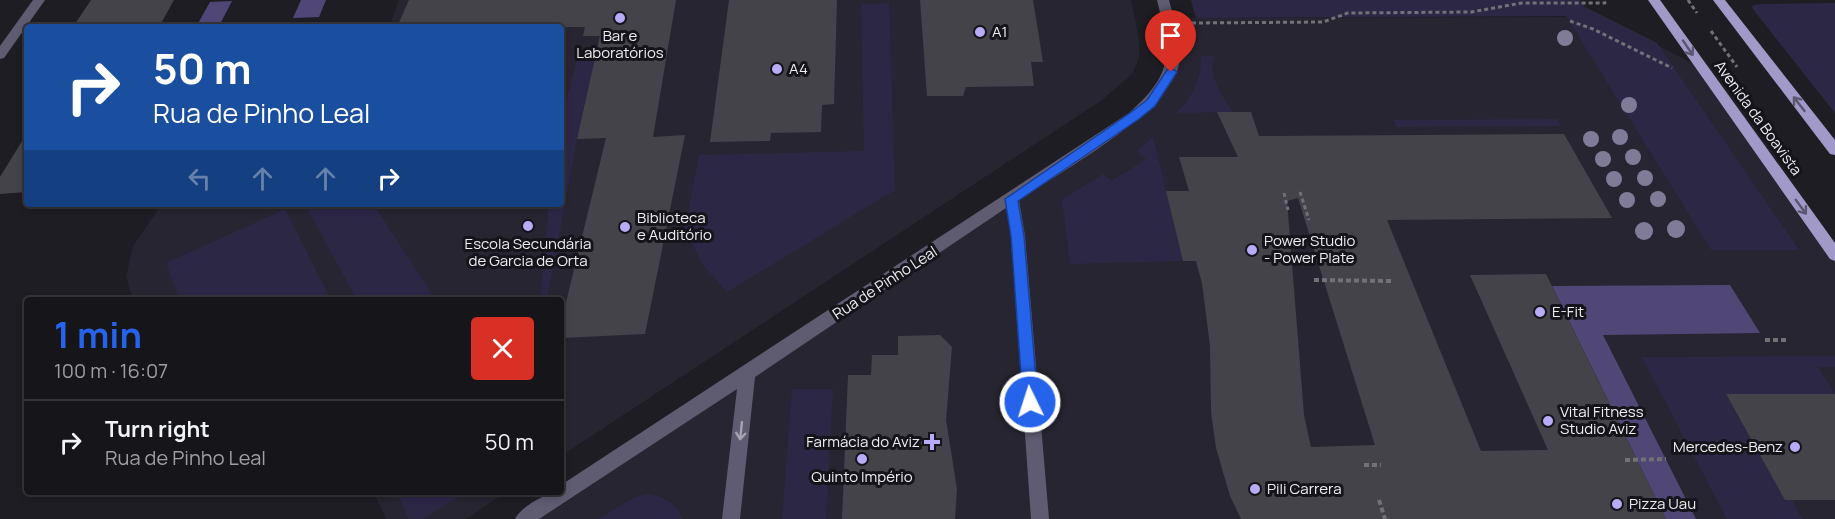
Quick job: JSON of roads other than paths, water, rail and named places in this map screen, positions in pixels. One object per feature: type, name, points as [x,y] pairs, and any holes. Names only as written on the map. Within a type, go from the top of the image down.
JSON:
[{"type":"main road","name":"Avenida da Boavista","points":[[1654,0],[1835,255]]},
{"type":"main road","points":[[1719,0],[1835,150]]},
{"type":"street","points":[[0,55],[39,0]]},
{"type":"street","name":"Rua de Pinho Leal","points":[[564,493],[1012,199],[1151,103],[1171,72],[1174,43],[1163,0]]},
{"type":"street","points":[[1012,199],[1040,519]]},
{"type":"street","points":[[731,519],[747,373]]},
{"type":"street","name":"Rua de Pinho Leal","points":[[524,519],[561,495]]},
{"type":"place","name":"Bar e Laboratórios","points":[[620,18]]},
{"type":"place","name":"A1","points":[[980,32]]},
{"type":"place","name":"A4","points":[[777,69]]},
{"type":"place","name":"Escola Secundária de Garcia de Orta","points":[[528,226]]},
{"type":"place","name":"Biblioteca e Auditório","points":[[625,227]]},
{"type":"place","name":"Power Studio - Power Plate","points":[[1252,250]]},
{"type":"place","name":"E-Fit","points":[[1540,312]]},
{"type":"place","name":"Vital Fitness Studio Aviz","points":[[1548,421]]},
{"type":"place","name":"Farmácia do Aviz","points":[[932,442]]},
{"type":"place","name":"Mercedes-Benz","points":[[1795,447]]},
{"type":"place","name":"Quinto Império","points":[[862,459]]},
{"type":"place","name":"Pili Carrera","points":[[1255,489]]},
{"type":"place","name":"Pizza Uau","points":[[1617,504]]}]
